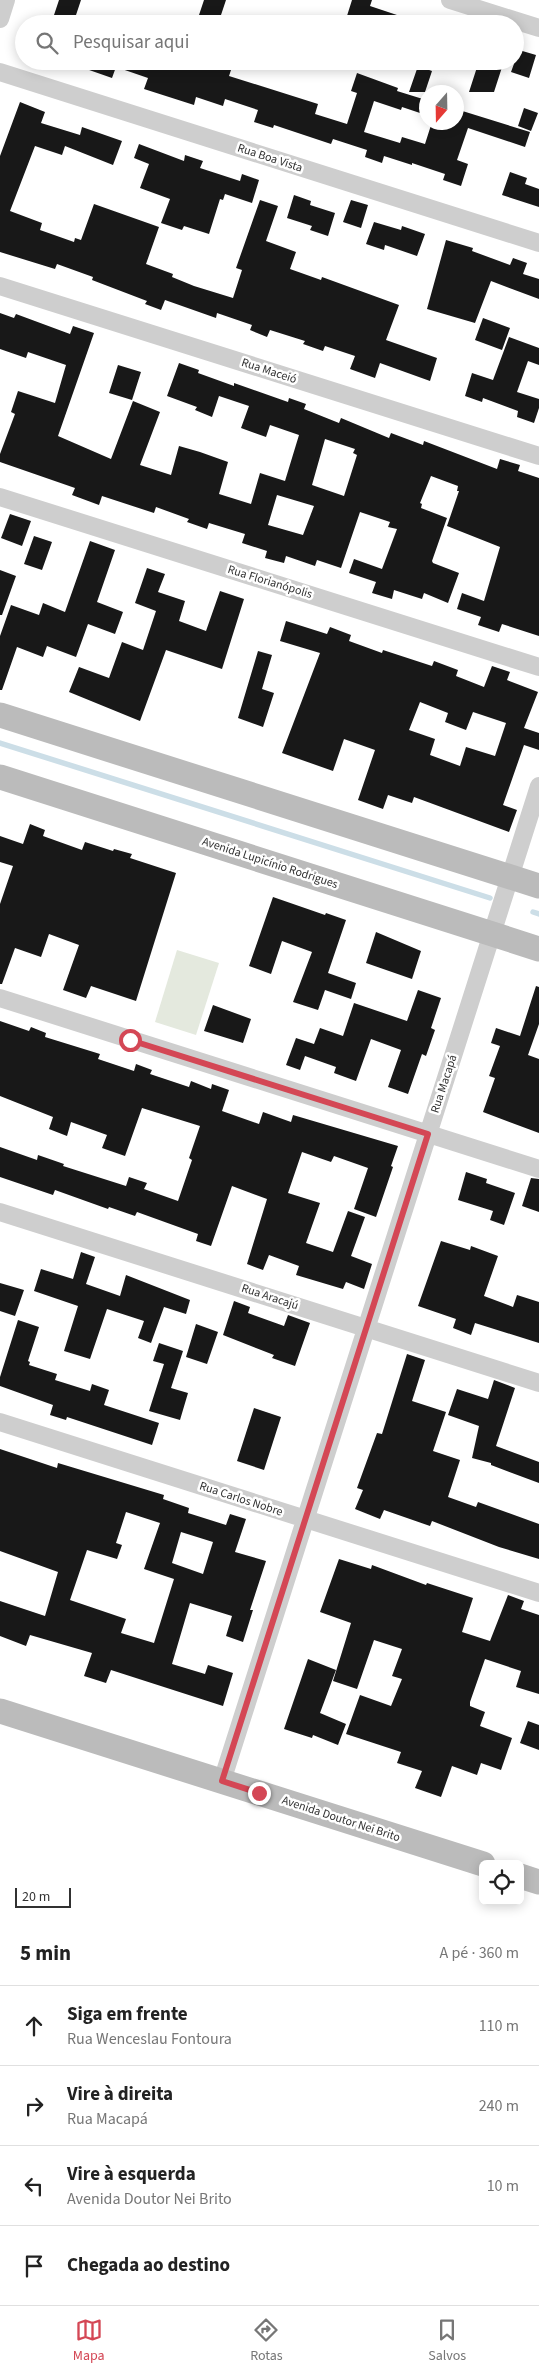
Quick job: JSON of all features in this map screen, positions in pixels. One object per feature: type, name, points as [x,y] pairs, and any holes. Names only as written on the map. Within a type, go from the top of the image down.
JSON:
[{"type":"street","points":[[0,19],[6,0]]},
{"type":"street","points":[[450,0],[498,15]]},
{"type":"street","points":[[524,23],[539,28]]},
{"type":"street","name":"Rua Boa Vista","points":[[0,72],[539,243]]},
{"type":"street","name":"Rua Maceió","points":[[0,286],[539,456]]},
{"type":"street","name":"Rua Florianópolis","points":[[0,497],[539,667]]},
{"type":"street","points":[[0,715],[539,886]]},
{"type":"street","name":"Avenida Lupicínio Rodrigues","points":[[0,777],[539,949]]},
{"type":"street","name":"Rua Macapá","points":[[222,1781],[539,786]]},
{"type":"street","points":[[0,998],[539,1169]]},
{"type":"street","name":"Rua Aracajú","points":[[0,1212],[539,1383]]},
{"type":"street","name":"Rua Carlos Nobre","points":[[0,1422],[539,1593]]},
{"type":"street","name":"Avenida Doutor Nei Brito","points":[[0,1711],[479,1863]]},
{"type":"street","points":[[524,1877],[539,1882]]},
{"type":"shaded area","points":[[177,950],[219,963],[196,1035],[155,1022]]},
{"type":"building","points":[[59,0],[81,0],[76,15],[54,15]]},
{"type":"building","points":[[204,0],[226,0],[221,15],[199,15]]},
{"type":"building","points":[[352,0],[372,0],[370,6],[397,15],[347,15]]},
{"type":"building","points":[[524,51],[536,55],[529,78],[511,72],[512,70],[524,70]]},
{"type":"building","points":[[89,70],[115,70],[112,78]]},
{"type":"building","points":[[125,70],[231,70],[229,76],[318,104],[315,114],[347,124],[357,93],[351,91],[357,73],[398,88],[397,91],[419,98],[419,113],[402,107],[401,110],[374,101],[364,132],[400,143],[402,137],[425,144],[429,130],[464,130],[464,111],[530,132],[525,147],[468,128],[457,160],[468,164],[461,186],[443,180],[445,174],[412,163],[412,165],[384,156],[382,163],[365,157],[367,150],[333,139],[331,144],[274,125],[273,128],[254,122],[258,110],[225,99],[223,106],[196,97],[194,105],[144,89],[148,78]]},
{"type":"building","points":[[417,70],[432,71],[427,85],[419,85],[419,92],[409,92]]},
{"type":"building","points":[[476,70],[501,70],[494,92],[469,92]]},
{"type":"building","points":[[20,102],[45,112],[41,123],[80,135],[82,127],[122,141],[113,165],[65,146],[62,155],[35,146],[10,211],[42,223],[40,230],[74,242],[75,238],[81,240],[94,204],[159,227],[146,264],[173,274],[172,277],[194,286],[233,298],[242,270],[236,268],[260,200],[278,206],[266,241],[296,252],[290,269],[321,280],[322,277],[399,305],[386,340],[437,358],[430,381],[380,363],[375,378],[350,369],[355,356],[325,346],[323,351],[303,344],[305,341],[270,330],[267,337],[250,330],[252,325],[217,313],[216,318],[165,300],[161,310],[145,304],[147,301],[92,280],[93,277],[57,264],[55,269],[0,252],[0,156]]},
{"type":"building","points":[[524,108],[538,113],[531,131],[518,126]]},
{"type":"building","points":[[139,144],[184,161],[185,155],[203,161],[200,168],[240,181],[242,174],[259,180],[252,203],[225,194],[223,200],[220,199],[209,234],[184,226],[182,230],[161,223],[170,199],[140,188],[149,164],[134,158]]},
{"type":"building","points":[[510,172],[527,178],[525,184],[539,189],[539,207],[502,195]]},
{"type":"building","points":[[294,195],[311,201],[310,205],[335,213],[328,236],[310,230],[312,226],[287,218]]},
{"type":"building","points":[[351,200],[368,205],[361,228],[343,222]]},
{"type":"building","points":[[374,222],[401,230],[402,226],[425,234],[417,256],[385,245],[384,250],[366,244]]},
{"type":"building","points":[[446,240],[473,248],[472,251],[510,265],[513,258],[527,263],[523,274],[539,279],[539,299],[491,281],[475,323],[427,309]]},
{"type":"building","points":[[0,313],[14,318],[16,314],[70,334],[73,326],[94,333],[58,436],[111,459],[133,401],[160,412],[140,465],[171,475],[179,446],[200,452],[228,462],[219,494],[251,504],[260,473],[285,481],[299,435],[270,425],[266,437],[241,428],[249,406],[219,396],[212,417],[195,410],[197,407],[167,396],[179,363],[199,370],[198,373],[234,386],[234,383],[288,402],[289,398],[306,404],[304,409],[339,423],[341,418],[389,438],[391,433],[423,445],[424,441],[497,469],[500,459],[520,465],[518,471],[539,478],[539,636],[502,624],[499,632],[478,625],[481,617],[457,609],[462,593],[484,601],[500,547],[447,526],[459,491],[457,491],[458,486],[431,476],[420,503],[422,504],[421,508],[447,518],[432,561],[459,573],[448,603],[424,593],[422,599],[394,590],[392,599],[372,593],[376,582],[349,573],[354,559],[382,569],[397,529],[388,527],[390,522],[360,512],[341,568],[317,560],[315,566],[286,556],[284,563],[265,558],[267,551],[242,543],[245,534],[209,523],[207,529],[187,522],[189,519],[156,507],[154,513],[102,496],[99,505],[72,495],[75,488],[0,462],[0,454],[15,414],[11,412],[18,391],[55,403],[66,365],[28,352],[26,358],[0,349]],"holes":[[[325,439],[355,449],[353,453],[357,455],[344,496],[312,485]],[[277,495],[314,506],[303,535],[268,525]]]},
{"type":"building","points":[[483,318],[510,328],[502,350],[475,340]]},
{"type":"building","points":[[509,337],[539,348],[539,365],[528,361],[517,392],[539,399],[539,408],[534,423],[517,417],[518,411],[483,398],[482,402],[465,396],[472,373],[493,380]]},
{"type":"building","points":[[118,365],[141,372],[132,400],[109,393]]},
{"type":"building","points":[[10,514],[31,521],[22,546],[1,538]]},
{"type":"building","points":[[34,536],[52,542],[42,570],[24,564]]},
{"type":"building","points":[[90,541],[115,550],[97,602],[123,612],[115,634],[88,624],[76,657],[47,646],[43,657],[17,647],[2,690],[0,690],[0,636],[11,605],[39,615],[43,603],[65,612]]},
{"type":"building","points":[[147,568],[165,574],[158,592],[185,601],[179,621],[206,631],[220,591],[244,599],[222,669],[166,650],[140,721],[69,692],[79,667],[109,678],[122,642],[143,650],[156,611],[135,603]]},
{"type":"building","points":[[0,570],[16,576],[2,615],[0,615]]},
{"type":"building","points":[[286,621],[327,634],[330,627],[351,635],[349,641],[382,653],[383,650],[432,666],[434,661],[458,670],[456,676],[484,687],[492,666],[510,672],[507,680],[538,692],[524,728],[539,733],[539,750],[524,745],[503,805],[517,810],[509,832],[414,797],[412,803],[388,795],[383,809],[358,800],[375,750],[344,739],[333,771],[282,753],[320,653],[280,641]],"holes":[[[420,702],[448,713],[445,722],[466,730],[473,712],[506,723],[495,756],[466,747],[460,766],[430,755],[435,739],[409,730]]]},
{"type":"building","points":[[258,651],[272,655],[262,689],[274,693],[263,727],[238,718]]},
{"type":"building","points":[[30,824],[45,830],[43,836],[82,850],[85,842],[113,851],[114,849],[132,854],[130,858],[176,873],[136,1001],[91,986],[86,998],[63,990],[79,945],[49,934],[41,957],[15,948],[2,984],[0,984],[0,904],[13,866],[0,862],[0,836],[23,844]]},
{"type":"building","points":[[273,897],[325,915],[326,913],[346,920],[328,973],[356,983],[351,999],[325,990],[318,1010],[293,1002],[312,952],[282,941],[271,974],[249,966]]},
{"type":"building","points":[[376,932],[421,951],[412,979],[366,963]]},
{"type":"building","points":[[536,986],[539,987],[539,1024],[528,1055],[539,1059],[539,1133],[483,1112],[495,1078],[489,1076],[500,1046],[491,1043],[496,1028],[520,1036]]},
{"type":"building","points":[[418,990],[441,998],[431,1028],[435,1030],[426,1056],[422,1054],[408,1094],[388,1087],[401,1050],[371,1039],[356,1081],[334,1073],[336,1067],[305,1056],[300,1070],[286,1065],[296,1038],[314,1044],[320,1028],[343,1036],[354,1003],[407,1021]]},
{"type":"building","points":[[213,1005],[251,1019],[243,1043],[204,1031]]},
{"type":"building","points":[[0,1021],[29,1031],[31,1027],[46,1033],[45,1037],[100,1054],[98,1059],[134,1071],[136,1064],[152,1070],[150,1074],[189,1087],[191,1081],[211,1089],[212,1084],[229,1090],[222,1111],[259,1124],[263,1112],[291,1122],[293,1115],[398,1146],[376,1217],[354,1209],[368,1168],[334,1156],[331,1162],[302,1152],[288,1193],[320,1203],[306,1243],[333,1252],[348,1211],[365,1217],[351,1256],[372,1264],[364,1289],[346,1282],[343,1289],[296,1275],[299,1266],[269,1255],[263,1270],[247,1264],[267,1199],[232,1186],[211,1246],[196,1241],[198,1234],[137,1212],[135,1216],[109,1207],[108,1209],[55,1190],[53,1195],[0,1177],[0,1147],[37,1160],[38,1155],[64,1164],[63,1166],[126,1186],[129,1177],[147,1183],[144,1189],[178,1201],[192,1160],[189,1158],[200,1126],[142,1108],[125,1156],[102,1148],[107,1135],[71,1122],[67,1136],[49,1129],[53,1117],[0,1096]]},
{"type":"building","points":[[466,1172],[487,1179],[486,1183],[515,1193],[504,1225],[490,1220],[493,1211],[458,1200]]},
{"type":"building","points":[[531,1178],[539,1179],[539,1212],[522,1206]]},
{"type":"building","points":[[441,1241],[470,1250],[471,1246],[498,1256],[484,1296],[513,1307],[517,1295],[539,1302],[539,1343],[475,1323],[471,1335],[453,1328],[456,1319],[418,1306]]},
{"type":"building","points":[[81,1252],[95,1257],[86,1284],[120,1296],[126,1275],[190,1300],[186,1314],[164,1307],[151,1343],[138,1338],[144,1321],[107,1309],[90,1359],[64,1351],[78,1306],[34,1291],[41,1269],[73,1279]]},
{"type":"building","points":[[0,1283],[24,1290],[15,1316],[0,1311]]},
{"type":"building","points":[[234,1301],[250,1307],[248,1313],[284,1326],[288,1315],[310,1323],[295,1366],[272,1358],[274,1355],[223,1335]]},
{"type":"building","points":[[18,1320],[39,1327],[28,1361],[30,1362],[29,1365],[57,1374],[55,1380],[90,1391],[92,1384],[109,1390],[104,1405],[159,1423],[152,1445],[67,1417],[66,1420],[50,1415],[53,1405],[0,1386],[0,1377]]},
{"type":"building","points":[[196,1324],[218,1332],[207,1364],[186,1357]]},
{"type":"building","points":[[159,1343],[183,1351],[171,1388],[188,1393],[180,1420],[149,1411],[164,1364],[153,1361]]},
{"type":"building","points":[[407,1354],[425,1360],[412,1401],[446,1412],[433,1451],[460,1460],[448,1497],[476,1507],[478,1502],[539,1524],[539,1559],[499,1547],[432,1521],[430,1526],[384,1510],[380,1519],[355,1509],[363,1490],[357,1488],[377,1433],[382,1434]]},
{"type":"building","points":[[494,1380],[515,1388],[496,1446],[539,1462],[539,1483],[491,1465],[491,1463],[472,1458],[479,1426],[448,1415],[457,1389],[488,1399]]},
{"type":"building","points":[[254,1408],[281,1417],[264,1470],[237,1461]]},
{"type":"building","points":[[0,1449],[57,1468],[58,1463],[164,1495],[163,1499],[189,1508],[188,1513],[226,1525],[230,1514],[246,1519],[235,1552],[266,1561],[250,1610],[253,1610],[243,1642],[226,1636],[232,1616],[190,1603],[172,1664],[205,1674],[208,1665],[233,1673],[223,1706],[111,1670],[106,1683],[84,1676],[92,1653],[30,1635],[26,1646],[0,1636],[0,1601],[45,1616],[58,1572],[0,1551]],"holes":[[[126,1512],[160,1523],[144,1569],[174,1579],[154,1643],[121,1633],[126,1619],[70,1600],[87,1550],[117,1559],[122,1545],[116,1543]],[[181,1532],[213,1542],[203,1574],[172,1563]]]},
{"type":"building","points":[[339,1559],[371,1569],[372,1565],[426,1585],[427,1583],[473,1598],[462,1632],[490,1641],[508,1595],[524,1601],[521,1609],[539,1615],[539,1694],[516,1687],[521,1671],[485,1659],[470,1702],[470,1706],[485,1712],[480,1726],[512,1738],[501,1770],[481,1763],[477,1775],[452,1766],[441,1797],[415,1788],[422,1771],[397,1763],[401,1752],[346,1734],[360,1695],[391,1706],[402,1679],[392,1676],[402,1649],[374,1640],[357,1689],[333,1681],[351,1623],[320,1612]]},
{"type":"building","points":[[308,1659],[336,1670],[320,1713],[346,1724],[338,1745],[313,1735],[312,1738],[284,1729]]},
{"type":"building","points":[[528,1721],[539,1725],[539,1750],[520,1743]]},
{"type":"waterway","points":[[0,743],[490,898]]},
{"type":"waterway","points":[[533,912],[539,914]]},
{"type":"route","points":[[130,1040],[428,1134],[222,1781],[259,1793]]}]
